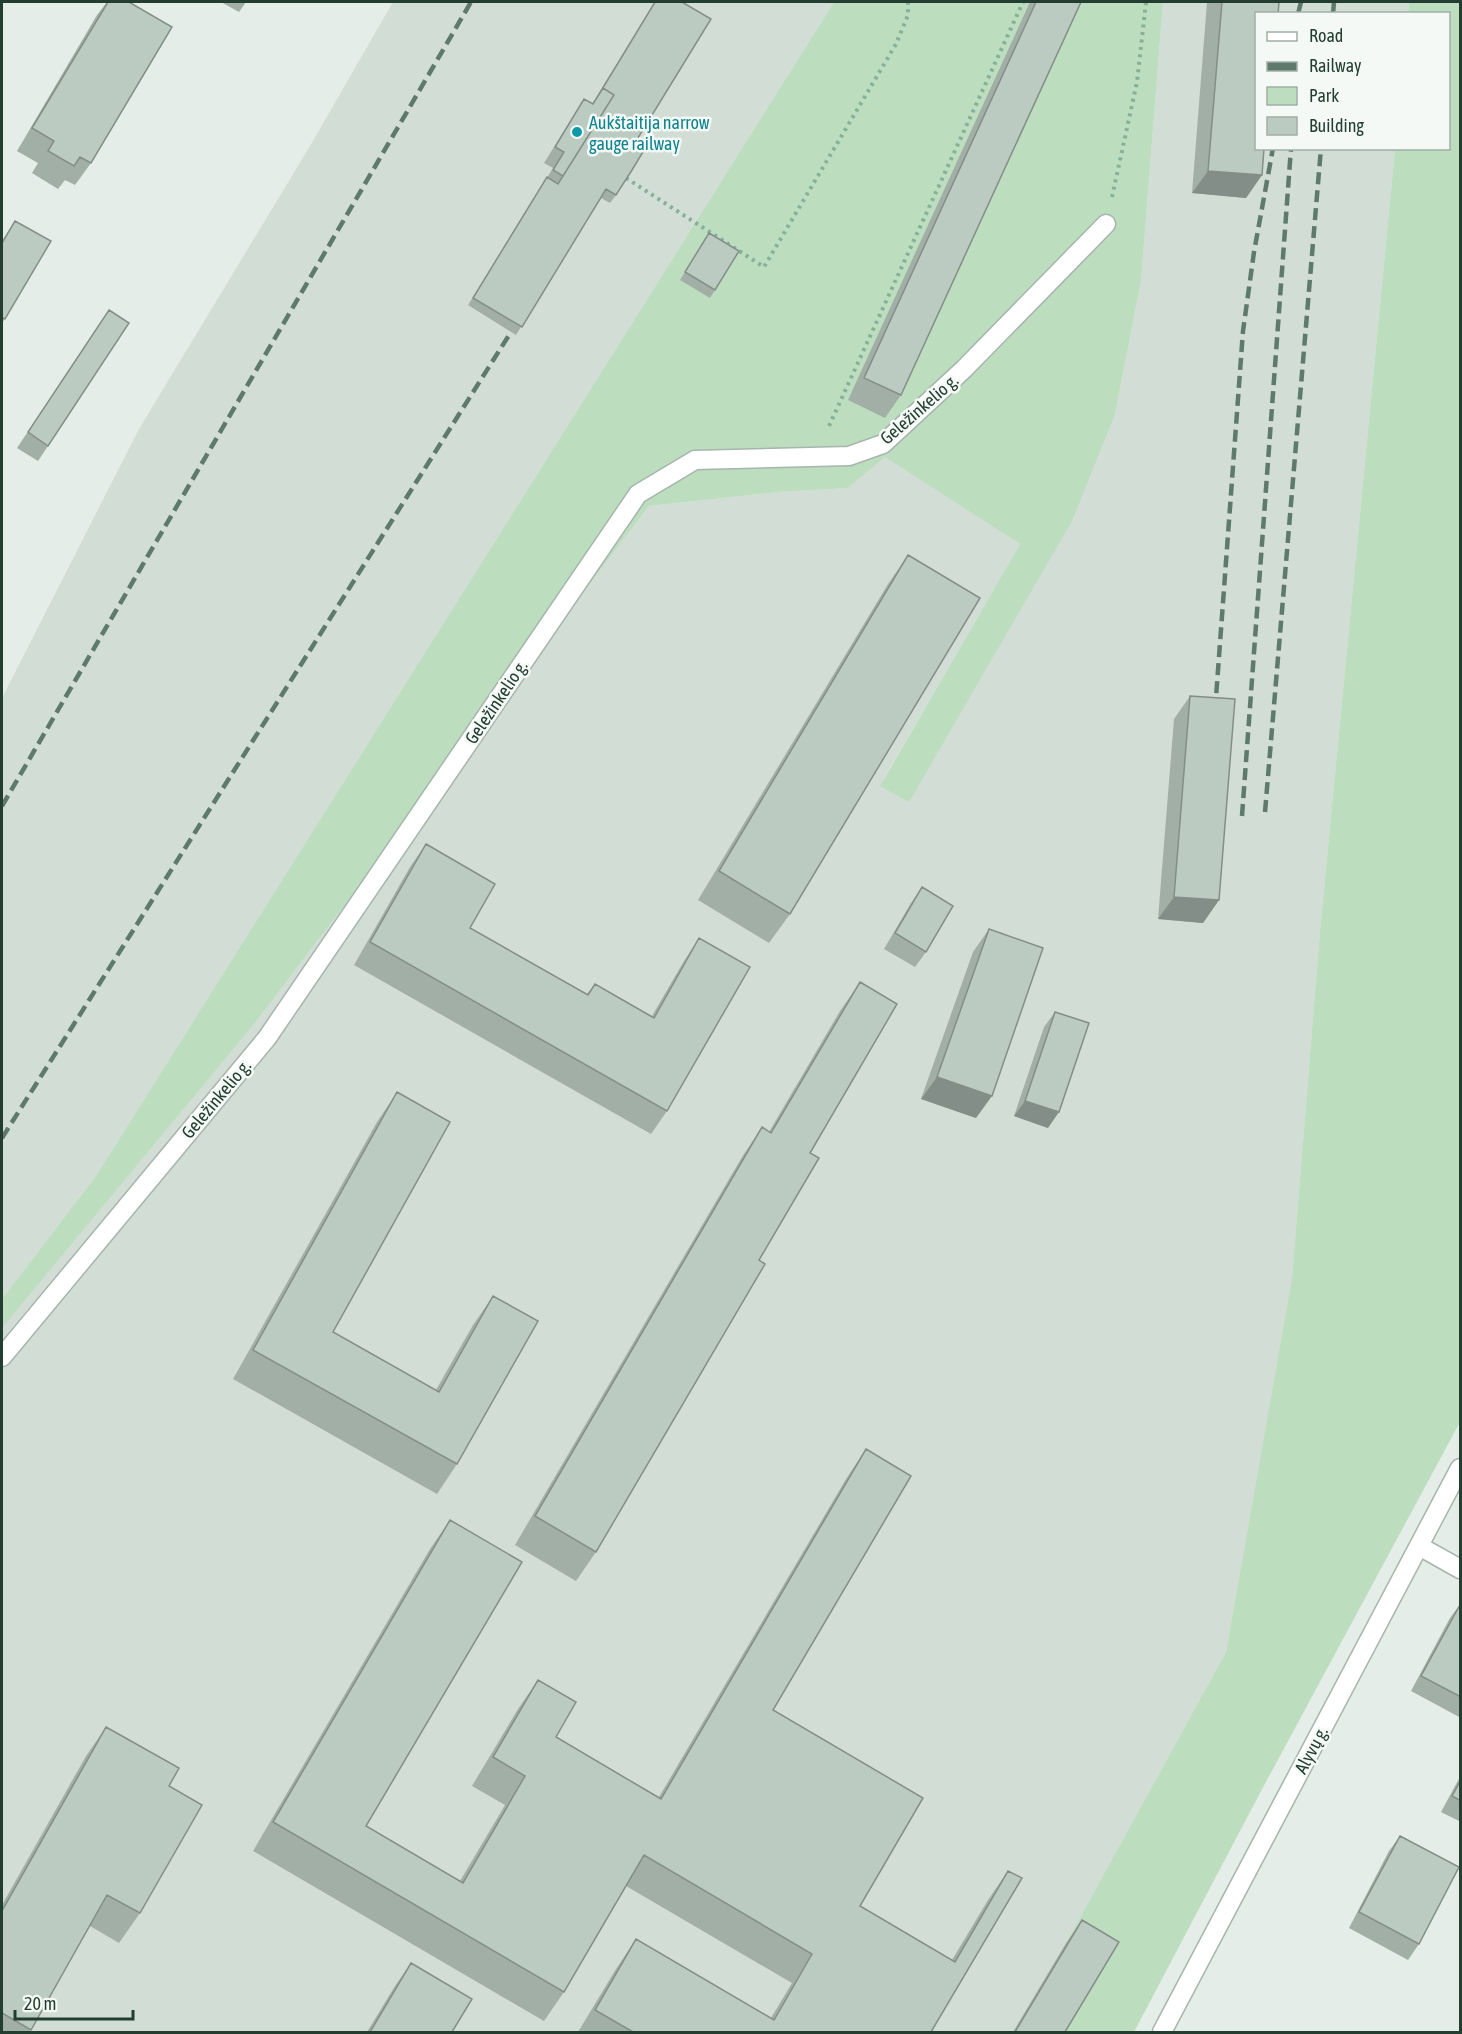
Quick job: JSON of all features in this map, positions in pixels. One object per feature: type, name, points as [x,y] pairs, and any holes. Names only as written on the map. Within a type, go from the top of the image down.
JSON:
[{"type":"street","name":"Geležinkelio g.","points":[[2,1357],[267,1038],[638,494],[695,460],[849,456],[883,444],[964,369],[1106,224]]},
{"type":"street","name":"Alyvų g.","points":[[1162,2032],[1461,1468]]},
{"type":"street","points":[[1419,1546],[1461,1569]]},
{"type":"path","points":[[626,178],[764,267],[896,44],[908,15],[908,2]]},
{"type":"path","points":[[815,457],[1023,2]]},
{"type":"path","points":[[1106,224],[1137,82],[1146,2]]},
{"type":"shaded area","points":[[393,2],[834,2],[96,1176],[2,1299],[2,698],[139,429],[310,146]]},
{"type":"shaded area","points":[[1163,2],[1409,2],[1408,12],[1255,12],[1255,150],[1395,150],[1320,931],[1292,1279],[1226,1652],[1066,1943],[1062,2032],[2,2032],[2,1328],[251,1028],[649,506],[777,492],[848,488],[885,456],[1020,544],[880,785],[1115,414],[1141,281]]},
{"type":"green space","points":[[834,2],[1163,2],[1141,281],[1115,414],[1072,521],[909,802],[880,786],[1020,544],[885,457],[848,488],[777,492],[649,506],[251,1028],[2,1328],[2,1299],[96,1176]]},
{"type":"green space","points":[[1409,2],[1460,2],[1460,1422],[1134,2032],[1062,2032],[1066,1943],[1226,1652],[1292,1278],[1320,931],[1395,150],[1450,150],[1450,12],[1408,12]]},
{"type":"building","points":[[108,2],[129,2],[172,27],[91,163],[80,157],[74,166],[48,151],[54,141],[32,128]]},
{"type":"building","points":[[655,2],[682,2],[711,19],[636,141],[646,147],[632,170],[616,195],[606,189],[522,327],[473,298],[547,177],[558,184],[614,95],[603,88],[598,96]]},
{"type":"building","points":[[1036,2],[1081,2],[901,395],[864,378]]},
{"type":"building","points":[[1222,2],[1279,2],[1278,12],[1255,12],[1255,150],[1264,150],[1262,175],[1208,171]]},
{"type":"building","points":[[603,88],[614,95],[563,176],[553,170],[564,152],[555,147],[584,99],[593,104]]},
{"type":"building","points":[[15,221],[51,241],[5,319],[2,317],[2,243]]},
{"type":"building","points":[[709,233],[739,251],[715,290],[685,272]]},
{"type":"building","points":[[109,310],[129,323],[48,446],[28,432]]},
{"type":"building","points":[[908,555],[980,598],[790,914],[719,871]]},
{"type":"building","points":[[1190,696],[1235,699],[1219,900],[1174,897]]},
{"type":"building","points":[[426,844],[495,884],[470,928],[588,995],[595,984],[654,1018],[699,938],[750,967],[667,1111],[370,942]]},
{"type":"building","points":[[922,887],[953,906],[926,952],[895,933]]},
{"type":"building","points":[[989,929],[1043,948],[992,1096],[937,1077]]},
{"type":"building","points":[[860,982],[897,1004],[810,1153],[819,1158],[759,1260],[765,1264],[596,1552],[535,1516],[762,1127],[771,1133]]},
{"type":"building","points":[[1055,1012],[1089,1023],[1059,1112],[1025,1101]]},
{"type":"building","points":[[397,1092],[450,1122],[333,1332],[439,1392],[493,1296],[538,1321],[457,1464],[253,1350]]},
{"type":"building","points":[[866,1449],[911,1476],[773,1710],[923,1798],[860,1906],[955,1962],[1008,1871],[1022,1878],[931,2032],[633,2032],[595,2010],[636,1939],[774,2020],[812,1954],[644,1855],[564,1992],[273,1822],[450,1520],[522,1562],[366,1826],[463,1883],[525,1776],[493,1757],[538,1680],[576,1702],[556,1737],[661,1799]]},
{"type":"building","points":[[1461,1603],[1461,1697],[1421,1676]]},
{"type":"building","points":[[106,1727],[179,1768],[169,1786],[202,1805],[140,1913],[107,1895],[31,2030],[2,2013],[2,1911]]},
{"type":"building","points":[[1461,1780],[1461,1801],[1452,1796]]},
{"type":"building","points":[[1400,1836],[1459,1867],[1419,1944],[1359,1912]]},
{"type":"building","points":[[1082,1920],[1119,1942],[1065,2032],[1015,2032]]},
{"type":"building","points":[[411,1963],[472,1999],[452,2032],[370,2032]]},
{"type":"railway","points":[[2,806],[471,2]]},
{"type":"railway","points":[[1298,12],[1301,2]]},
{"type":"railway","points":[[1333,12],[1334,2]]},
{"type":"railway","points":[[1215,711],[1243,331],[1254,252],[1273,150]]},
{"type":"railway","points":[[1242,816],[1291,150]]},
{"type":"railway","points":[[1265,812],[1321,150]]},
{"type":"railway","points":[[2,1138],[511,332]]},
{"type":"place","name":"Aukštaitija narrow gauge railway","points":[[577,132]]}]
